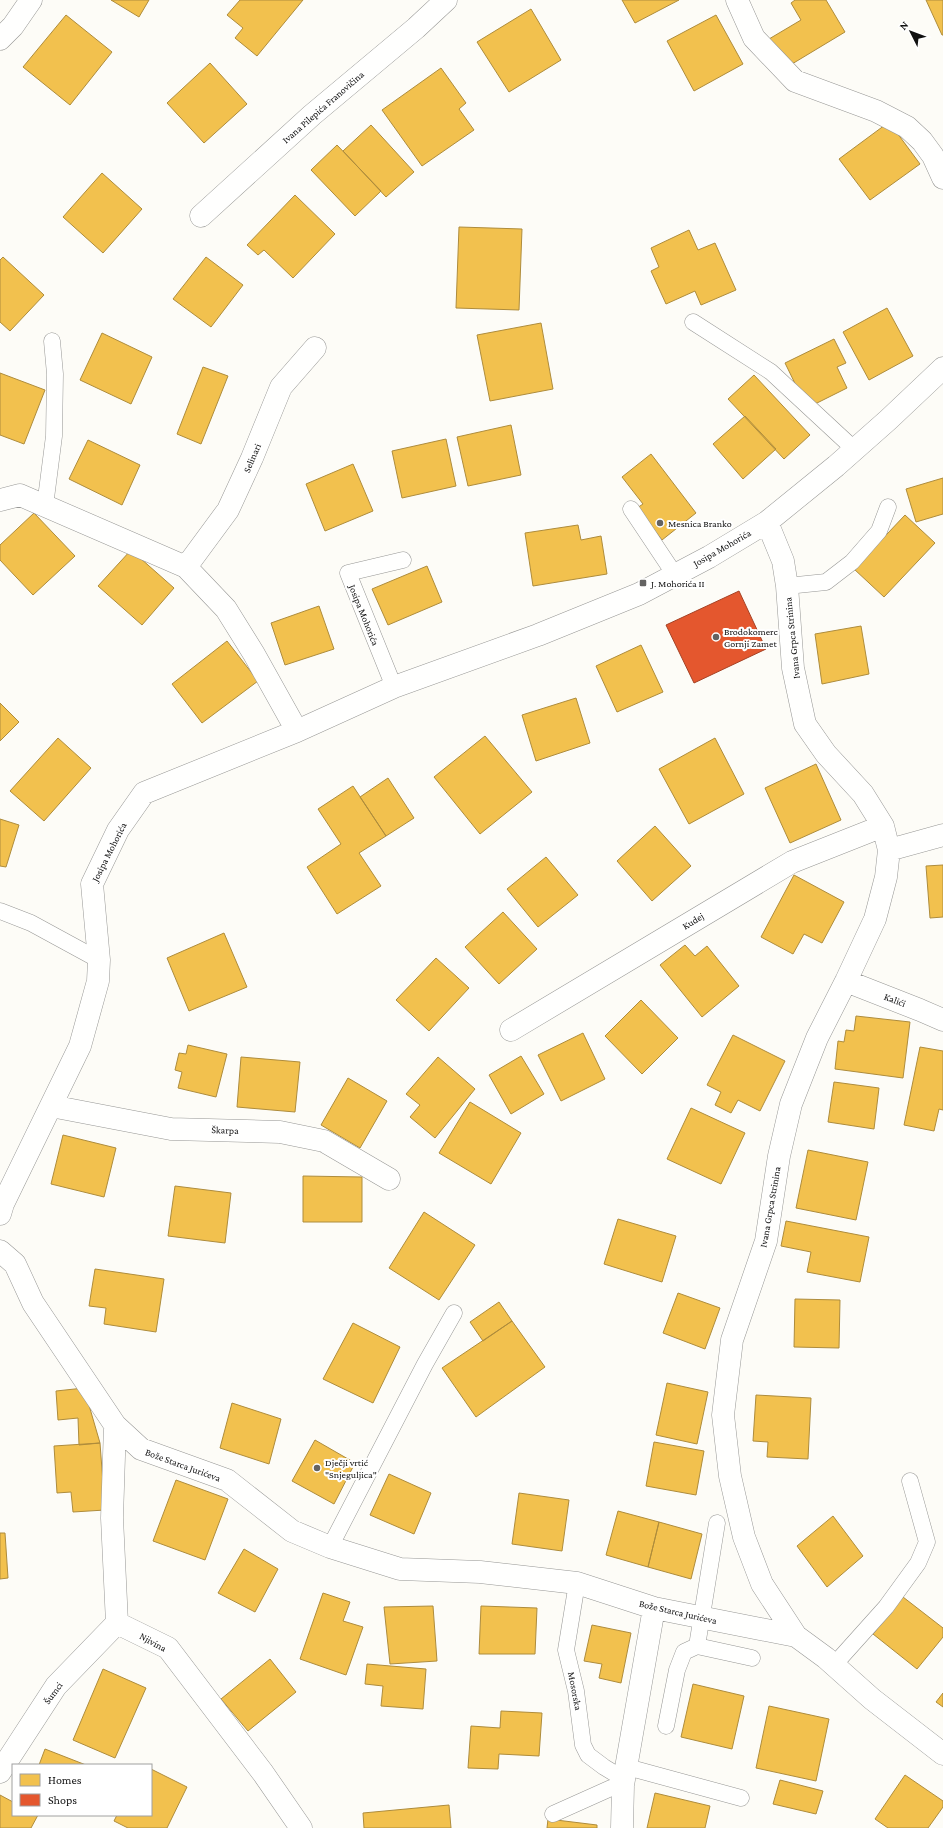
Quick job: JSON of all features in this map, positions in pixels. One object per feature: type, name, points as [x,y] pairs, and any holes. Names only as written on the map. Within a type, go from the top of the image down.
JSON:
[{"type":"street","points":[[6,33],[31,0]]},
{"type":"street","name":"Ivana Pilepića Franovičina","points":[[201,216],[312,115],[416,28],[446,0]]},
{"type":"street","points":[[737,0],[754,38],[796,81],[876,111],[907,127],[938,156],[943,178]]},
{"type":"street","name":"Selinari","points":[[186,567],[228,510],[252,458],[280,387],[315,348]]},
{"type":"street","name":"Josipa Mohorića","points":[[1,1207],[80,1046],[98,981],[99,960],[92,884],[118,830],[144,793],[297,731],[394,688],[538,635],[639,594],[675,575],[767,522],[836,466],[943,368]]},
{"type":"street","points":[[0,500],[20,495],[186,567],[226,609],[254,654],[297,731]]},
{"type":"street","name":"Ivana Grpca Strinina","points":[[767,522],[783,560],[787,586],[793,668],[804,724],[826,754],[864,794],[883,826],[889,850],[886,877],[875,919],[817,1038],[791,1104],[779,1156],[766,1241],[732,1340],[723,1415],[730,1476],[744,1537],[762,1584],[796,1636]]},
{"type":"street","name":"Kudej","points":[[511,1030],[792,862],[883,826]]},
{"type":"street","points":[[889,850],[943,835]]},
{"type":"street","name":"Kalići","points":[[846,981],[943,1020]]},
{"type":"street","name":"Škarpa","points":[[51,1106],[171,1129],[280,1132],[324,1141],[389,1179]]},
{"type":"street","name":"Bože Starca Jurićeva","points":[[0,1251],[15,1264],[33,1303],[115,1425],[141,1450],[227,1480],[292,1531],[330,1547],[400,1569],[480,1572],[577,1583],[654,1608],[796,1636],[834,1664],[872,1699],[943,1754]]},
{"type":"street","points":[[115,1425],[112,1518],[117,1623]]},
{"type":"street","points":[[622,1828],[625,1777],[654,1608]]},
{"type":"street","name":"Šumci","points":[[0,1772],[56,1686],[117,1623]]},
{"type":"street","name":"Njivina","points":[[117,1623],[168,1648],[263,1773],[301,1828]]},
{"type":"lane","points":[[693,322],[771,372],[854,449]]},
{"type":"lane","points":[[45,506],[54,436],[55,374],[52,341]]},
{"type":"lane","points":[[787,586],[826,582],[852,562],[879,531],[888,507]]},
{"type":"lane","points":[[631,509],[675,575]]},
{"type":"lane","name":"Josipa Mohorića","points":[[394,688],[348,573],[403,560]]},
{"type":"lane","points":[[0,911],[31,923],[99,960]]},
{"type":"lane","points":[[330,1547],[454,1313]]},
{"type":"lane","points":[[834,1664],[886,1607],[918,1563],[927,1542],[910,1481]]},
{"type":"lane","points":[[697,1646],[717,1523]]},
{"type":"lane","name":"Mosorska","points":[[577,1583],[566,1650],[576,1691],[583,1745],[588,1755],[604,1767],[625,1777],[742,1798]]},
{"type":"lane","points":[[666,1726],[677,1670],[684,1652],[697,1646],[752,1658]]},
{"type":"lane","points":[[553,1814],[611,1788],[625,1777]]},
{"type":"building: Homes","points":[[111,0],[149,0],[139,17]]},
{"type":"building: Homes","points":[[240,0],[303,0],[257,56],[235,38],[243,28],[227,15]]},
{"type":"building: Homes","points":[[622,0],[679,0],[635,23]]},
{"type":"building: Homes","points":[[795,0],[826,0],[845,32],[787,67],[769,39],[801,20],[791,3]]},
{"type":"building: Homes","points":[[926,0],[943,0],[943,35],[942,35]]},
{"type":"building: Homes","points":[[531,9],[561,60],[509,92],[477,42]]},
{"type":"building: Homes","points":[[66,15],[112,52],[70,105],[23,67]]},
{"type":"building: Homes","points":[[716,15],[743,64],[694,91],[667,41]]},
{"type":"building: Homes","points":[[210,63],[247,104],[204,143],[167,103]]},
{"type":"building: Homes","points":[[441,68],[466,103],[459,109],[474,130],[422,166],[382,110]]},
{"type":"building: Homes","points":[[889,122],[920,164],[870,200],[839,159]]},
{"type":"building: Homes","points":[[371,125],[414,172],[386,197],[343,151]]},
{"type":"building: Homes","points":[[337,145],[381,191],[355,216],[311,170]]},
{"type":"building: Homes","points":[[102,173],[142,209],[103,253],[63,217]]},
{"type":"building: Homes","points":[[295,195],[335,234],[293,278],[264,250],[258,255],[247,245]]},
{"type":"building: Homes","points":[[459,227],[522,229],[519,310],[456,308]]},
{"type":"building: Homes","points":[[689,230],[698,250],[715,243],[736,290],[701,305],[695,291],[666,304],[651,271],[659,267],[651,248]]},
{"type":"building: Homes","points":[[3,257],[44,295],[10,331],[0,322],[0,260]]},
{"type":"building: Homes","points":[[206,257],[243,285],[211,327],[173,299]]},
{"type":"building: Homes","points":[[887,308],[913,356],[869,380],[843,332]]},
{"type":"building: Homes","points":[[541,323],[553,389],[490,401],[477,335]]},
{"type":"building: Homes","points":[[102,333],[152,357],[131,404],[80,380]]},
{"type":"building: Homes","points":[[834,339],[846,363],[837,367],[847,388],[807,408],[785,363]]},
{"type":"building: Homes","points":[[203,367],[228,376],[201,444],[177,434]]},
{"type":"building: Homes","points":[[0,373],[45,390],[24,444],[0,435]]},
{"type":"building: Homes","points":[[754,375],[810,435],[784,459],[728,399]]},
{"type":"building: Homes","points":[[745,416],[776,449],[743,479],[713,444]]},
{"type":"building: Homes","points":[[511,425],[521,475],[468,486],[457,437]]},
{"type":"building: Homes","points":[[446,439],[456,486],[402,498],[392,451]]},
{"type":"building: Homes","points":[[88,440],[140,465],[122,505],[69,479]]},
{"type":"building: Homes","points":[[651,454],[696,513],[662,540],[637,508],[643,504],[622,477]]},
{"type":"building: Homes","points":[[353,464],[373,511],[325,531],[306,484]]},
{"type":"building: Homes","points":[[943,478],[943,514],[916,522],[906,489]]},
{"type":"building: Homes","points":[[34,513],[75,556],[33,595],[0,560],[0,545]]},
{"type":"building: Homes","points":[[905,515],[935,543],[884,597],[854,569]]},
{"type":"building: Homes","points":[[578,525],[581,540],[601,536],[607,574],[533,586],[525,533]]},
{"type":"building: Homes","points":[[131,550],[174,588],[142,625],[98,586]]},
{"type":"building: Homes","points":[[427,566],[442,602],[388,625],[372,589]]},
{"type":"building: Homes","points":[[319,606],[334,649],[285,665],[271,623]]},
{"type":"building: Homes","points":[[861,626],[869,674],[822,684],[815,634]]},
{"type":"building: Homes","points":[[227,641],[258,681],[202,723],[172,684]]},
{"type":"building: Homes","points":[[641,645],[663,692],[617,712],[596,666]]},
{"type":"building: Homes","points":[[576,698],[590,743],[536,761],[522,715]]},
{"type":"building: Homes","points":[[0,703],[19,722],[0,741]]},
{"type":"building: Homes","points":[[485,736],[532,792],[480,834],[434,777]]},
{"type":"building: Homes","points":[[58,738],[91,768],[44,821],[10,791]]},
{"type":"building: Homes","points":[[715,738],[744,794],[689,824],[659,769]]},
{"type":"building: Homes","points":[[816,764],[841,820],[790,843],[765,788]]},
{"type":"building: Homes","points":[[388,778],[414,818],[386,836],[360,797]]},
{"type":"building: Homes","points":[[353,786],[386,836],[359,853],[381,886],[337,914],[307,867],[341,844],[318,809]]},
{"type":"building: Homes","points":[[0,819],[19,825],[6,867],[0,866]]},
{"type":"building: Homes","points":[[655,826],[691,866],[652,901],[617,861]]},
{"type":"building: Homes","points":[[546,857],[578,895],[538,927],[507,889]]},
{"type":"building: Homes","points":[[943,865],[943,917],[930,918],[926,866]]},
{"type":"building: Homes","points":[[794,875],[844,902],[822,943],[804,934],[793,954],[761,937]]},
{"type":"building: Homes","points":[[503,912],[537,949],[499,984],[465,947]]},
{"type":"building: Homes","points":[[224,933],[247,987],[189,1011],[167,958]]},
{"type":"building: Homes","points":[[685,945],[695,956],[707,946],[739,986],[702,1017],[660,965]]},
{"type":"building: Homes","points":[[436,958],[469,988],[429,1031],[396,1000]]},
{"type":"building: Homes","points":[[641,1000],[678,1038],[642,1074],[605,1036]]},
{"type":"building: Homes","points":[[856,1016],[910,1022],[903,1078],[835,1069],[838,1041],[844,1042],[846,1030],[854,1031]]},
{"type":"building: Homes","points":[[583,1033],[605,1079],[561,1101],[538,1055]]},
{"type":"building: Homes","points":[[733,1035],[785,1061],[760,1111],[738,1100],[731,1113],[715,1105],[721,1092],[707,1085]]},
{"type":"building: Homes","points":[[188,1045],[227,1054],[216,1097],[178,1088],[182,1072],[175,1070],[179,1053],[186,1054]]},
{"type":"building: Homes","points":[[920,1047],[943,1051],[943,1110],[939,1109],[934,1131],[904,1125]]},
{"type":"building: Homes","points":[[521,1056],[544,1094],[511,1114],[489,1075]]},
{"type":"building: Homes","points":[[241,1057],[300,1062],[295,1112],[237,1107]]},
{"type":"building: Homes","points":[[438,1057],[475,1089],[435,1138],[410,1117],[420,1105],[406,1094]]},
{"type":"building: Homes","points":[[348,1078],[387,1101],[360,1148],[321,1125]]},
{"type":"building: Homes","points":[[834,1082],[879,1088],[874,1129],[828,1122]]},
{"type":"building: Homes","points":[[470,1102],[521,1133],[491,1184],[439,1153]]},
{"type":"building: Homes","points":[[691,1108],[745,1133],[721,1184],[667,1159]]},
{"type":"building: Homes","points":[[63,1135],[116,1148],[104,1197],[51,1184]]},
{"type":"building: Homes","points":[[808,1150],[868,1162],[856,1220],[796,1208]]},
{"type":"building: Homes","points":[[303,1176],[362,1177],[362,1222],[303,1222]]},
{"type":"building: Homes","points":[[175,1186],[231,1193],[225,1243],[168,1236]]},
{"type":"building: Homes","points":[[424,1212],[475,1245],[439,1300],[389,1268]]},
{"type":"building: Homes","points":[[618,1219],[676,1236],[662,1282],[604,1264]]},
{"type":"building: Homes","points":[[786,1221],[869,1237],[860,1282],[807,1272],[811,1252],[781,1246]]},
{"type":"building: Homes","points":[[95,1269],[164,1279],[156,1332],[104,1324],[106,1308],[89,1306]]},
{"type":"building: Homes","points":[[678,1293],[720,1308],[705,1349],[663,1333]]},
{"type":"building: Homes","points":[[795,1299],[840,1300],[839,1348],[794,1347]]},
{"type":"building: Homes","points":[[499,1302],[512,1321],[483,1341],[470,1322]]},
{"type":"building: Homes","points":[[512,1321],[545,1367],[476,1417],[442,1368]]},
{"type":"building: Homes","points":[[353,1323],[400,1347],[373,1403],[323,1379]]},
{"type":"building: Homes","points":[[667,1383],[708,1392],[697,1444],[656,1435]]},
{"type":"building: Homes","points":[[84,1388],[100,1443],[79,1445],[78,1418],[58,1420],[56,1391]]},
{"type":"building: Homes","points":[[756,1395],[811,1398],[808,1459],[767,1457],[768,1442],[753,1441]]},
{"type":"building: Homes","points":[[232,1403],[281,1419],[269,1464],[220,1448]]},
{"type":"building: Homes","points":[[315,1440],[355,1463],[334,1504],[292,1481]]},
{"type":"building: Homes","points":[[654,1442],[704,1451],[696,1495],[646,1486]]},
{"type":"building: Homes","points":[[100,1443],[105,1510],[73,1512],[71,1492],[57,1493],[54,1446]]},
{"type":"building: Homes","points":[[389,1474],[431,1493],[414,1534],[370,1515]]},
{"type":"building: Homes","points":[[176,1480],[228,1499],[205,1560],[153,1541]]},
{"type":"building: Homes","points":[[519,1493],[569,1500],[562,1551],[512,1544]]},
{"type":"building: Homes","points":[[618,1511],[659,1522],[648,1567],[606,1555]]},
{"type":"building: Homes","points":[[833,1516],[863,1556],[827,1587],[797,1546]]},
{"type":"building: Homes","points":[[659,1522],[702,1534],[691,1579],[648,1567]]},
{"type":"building: Homes","points":[[0,1533],[5,1533],[8,1578],[0,1579]]},
{"type":"building: Homes","points":[[244,1549],[278,1569],[255,1612],[218,1593]]},
{"type":"building: Homes","points":[[323,1593],[350,1602],[343,1621],[363,1627],[346,1675],[300,1659]]},
{"type":"building: Homes","points":[[903,1597],[943,1628],[943,1637],[917,1669],[873,1634]]},
{"type":"building: Homes","points":[[433,1606],[437,1661],[390,1664],[384,1607]]},
{"type":"building: Homes","points":[[481,1606],[537,1608],[535,1654],[479,1654]]},
{"type":"building: Homes","points":[[592,1625],[631,1633],[621,1683],[599,1678],[602,1664],[584,1661]]},
{"type":"building: Homes","points":[[270,1659],[296,1692],[248,1731],[221,1699]]},
{"type":"building: Homes","points":[[367,1664],[426,1669],[423,1709],[381,1706],[383,1686],[365,1684]]},
{"type":"building: Homes","points":[[103,1669],[146,1688],[115,1758],[73,1740]]},
{"type":"building: Homes","points":[[693,1684],[744,1696],[732,1749],[681,1737]]},
{"type":"building: Homes","points":[[943,1693],[943,1707],[936,1702]]},
{"type":"building: Homes","points":[[769,1706],[829,1719],[816,1781],[756,1768]]},
{"type":"building: Homes","points":[[501,1711],[542,1713],[539,1756],[499,1754],[498,1769],[468,1768],[471,1726],[500,1728]]},
{"type":"building: Homes","points":[[45,1749],[83,1764],[39,1764]]},
{"type":"building: Homes","points":[[152,1770],[187,1787],[167,1828],[128,1828],[114,1821],[116,1816],[152,1816]]},
{"type":"building: Homes","points":[[905,1775],[943,1801],[943,1807],[928,1828],[888,1828],[875,1819]]},
{"type":"building: Homes","points":[[780,1780],[823,1791],[816,1814],[773,1804]]},
{"type":"building: Homes","points":[[655,1793],[710,1806],[705,1828],[647,1828]]},
{"type":"building: Homes","points":[[0,1795],[12,1801],[12,1816],[37,1816],[31,1828],[0,1828]]},
{"type":"building: Homes","points":[[449,1805],[451,1828],[364,1828],[363,1813]]},
{"type":"building: Homes","points":[[548,1819],[597,1825],[597,1828],[547,1828]]},
{"type":"building: Shops","name":"Brodokomerc Gornji Zamet","points":[[739,591],[766,649],[694,683],[666,625]]},
{"type":"place","name":"Mesnica Branko","points":[[660,523]]},
{"type":"place","name":"J. Mohorića II","points":[[643,583]]},
{"type":"place","name":"Brodokomerc Gornji Zamet","points":[[716,637]]},
{"type":"place","name":"Dječji vrtić \"Snjeguljica\"","points":[[317,1468]]}]
